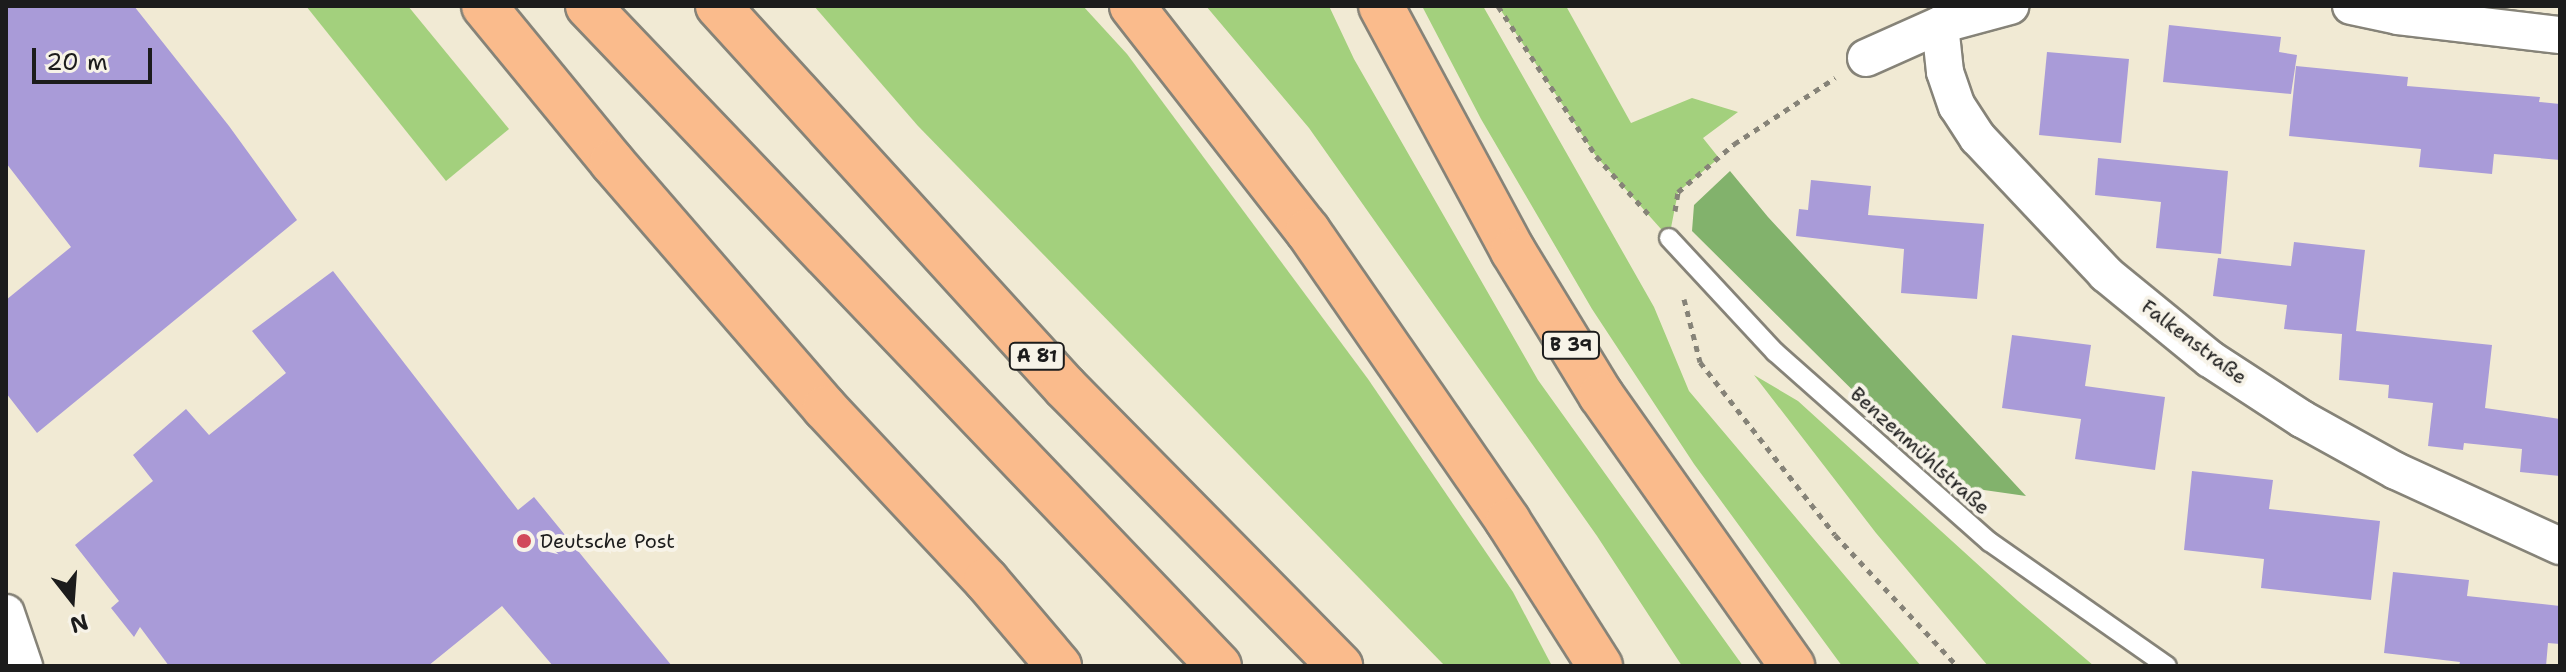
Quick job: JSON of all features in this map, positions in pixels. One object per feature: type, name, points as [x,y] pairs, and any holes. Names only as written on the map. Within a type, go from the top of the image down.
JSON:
[{"type":"main road","points":[[484,6],[612,162],[825,408],[986,580],[1059,666]]},
{"type":"main road","points":[[588,6],[1219,666]]},
{"type":"main road","points":[[1132,6],[1308,231],[1500,509],[1593,654]]},
{"type":"main road","name":"B 39","points":[[1381,6],[1513,251],[1601,395],[1792,666]]},
{"type":"main road","name":"A 81","points":[[731,21],[1065,387],[1340,666]]},
{"type":"street","points":[[1866,58],[1940,25],[2010,6]]},
{"type":"street","points":[[2351,6],[2398,16],[2560,35]]},
{"type":"street","name":"Falkenstraße","points":[[1940,25],[1945,72],[1957,106],[1978,138],[2106,274],[2210,359],[2302,419],[2396,471],[2560,546]]},
{"type":"street","points":[[6,613],[24,666]]},
{"type":"lane","name":"Benzenmühlstraße","points":[[1669,238],[1775,352],[1990,542],[2167,666]]},
{"type":"path","points":[[1498,6],[1596,156],[1669,238]]},
{"type":"path","points":[[1866,58],[1734,144],[1678,192],[1669,238],[1700,362],[1835,535],[1957,666]]},
{"type":"green space","points":[[306,6],[408,6],[509,129],[446,181]]},
{"type":"green space","points":[[814,6],[1083,6],[1127,54],[1368,379],[1513,592],[1552,666],[1445,666],[918,126]]},
{"type":"green space","points":[[1206,6],[1329,6],[1354,59],[1538,380],[1743,666],[1682,666],[1597,536],[1309,128]]},
{"type":"green space","points":[[1422,6],[1483,6],[1654,307],[1689,391],[1921,666],[1842,666],[1694,464],[1592,309],[1481,119]]},
{"type":"green space","points":[[1498,6],[1566,6],[1631,123],[1692,98],[1738,112],[1703,138],[1719,158],[1678,192],[1669,238],[1596,156]]},
{"type":"green space","points":[[1730,171],[1768,217],[2026,496],[1970,488],[1905,442],[1692,231],[1694,205]]},
{"type":"green space","points":[[1754,375],[1798,401],[2094,666],[1988,666],[1876,533]]},
{"type":"building","points":[[6,6],[134,6],[229,126],[297,220],[37,433],[6,393],[6,300],[71,247],[6,163]]},
{"type":"building","points":[[2169,25],[2281,37],[2279,52],[2297,55],[2291,94],[2163,82]]},
{"type":"building","points":[[2047,52],[2129,59],[2121,143],[2039,135]]},
{"type":"building","points":[[2296,66],[2408,77],[2407,86],[2540,97],[2539,102],[2560,104],[2560,160],[2494,154],[2492,174],[2419,167],[2421,149],[2289,136]]},
{"type":"building","points":[[2098,158],[2228,171],[2221,254],[2156,248],[2161,202],[2095,195]]},
{"type":"building","points":[[1811,180],[1871,186],[1868,215],[1984,224],[1977,299],[1901,293],[1904,249],[1796,236],[1799,209],[1808,210]]},
{"type":"building","points":[[2294,242],[2365,250],[2356,331],[2492,345],[2485,408],[2560,419],[2560,476],[2520,472],[2522,449],[2464,443],[2463,450],[2428,446],[2433,403],[2388,398],[2389,385],[2339,380],[2342,334],[2284,329],[2287,305],[2213,296],[2218,258],[2291,266]]},
{"type":"building","points":[[333,271],[518,510],[534,497],[672,666],[553,666],[502,606],[428,666],[169,666],[140,627],[134,637],[111,608],[119,601],[75,545],[153,481],[133,455],[186,409],[209,435],[286,373],[252,331]]},
{"type":"building","points":[[2012,335],[2091,345],[2085,386],[2165,397],[2155,470],[2075,459],[2081,419],[2002,408]]},
{"type":"building","points":[[2192,471],[2273,480],[2269,509],[2380,521],[2371,600],[2261,588],[2264,559],[2184,550]]},
{"type":"building","points":[[2393,572],[2469,580],[2467,596],[2560,606],[2560,644],[2548,643],[2546,666],[2459,666],[2460,662],[2384,653]]},
{"type":"place","name":"Deutsche Post","points":[[524,541]]}]
